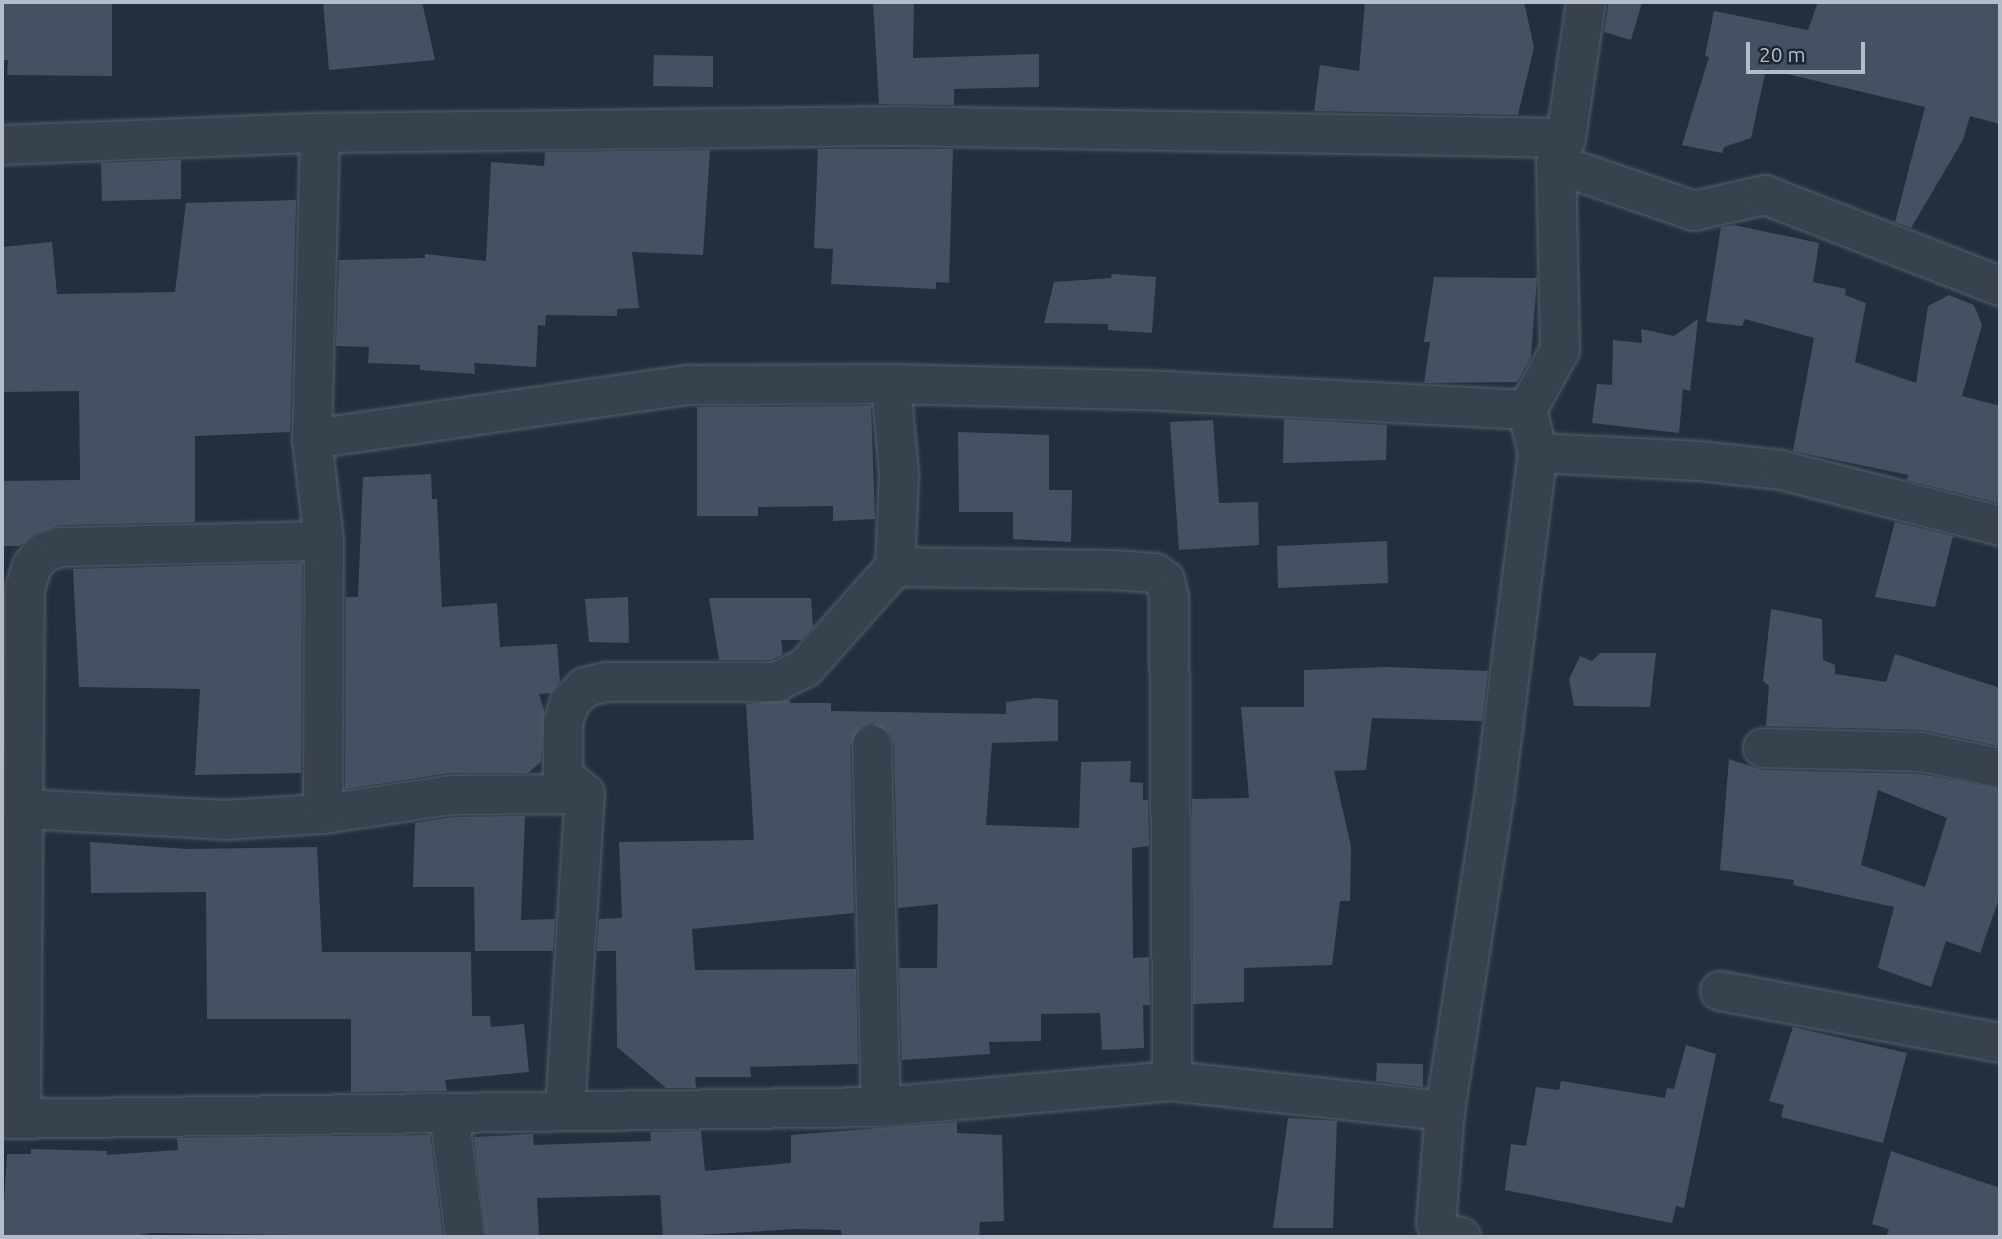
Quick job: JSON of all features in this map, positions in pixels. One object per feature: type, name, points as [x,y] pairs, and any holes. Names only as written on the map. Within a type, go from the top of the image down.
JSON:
[{"type":"street","points":[[1461,1237],[1443,1233],[1436,1223],[1445,1111],[1494,799],[1538,453],[1527,410],[1559,350],[1561,151],[1586,2]]},
{"type":"street","points":[[2,145],[320,133],[896,126],[1561,151],[1694,211],[1765,195],[2000,286]]},
{"type":"street","points":[[320,133],[312,439],[324,541],[323,814]]},
{"type":"street","points":[[312,439],[688,385],[891,384],[1145,390],[1527,410]]},
{"type":"street","points":[[585,794],[563,775],[563,723],[569,702],[585,687],[607,682],[776,682],[805,668],[895,567],[899,474],[891,384]]},
{"type":"street","points":[[1538,453],[1700,461],[1781,470],[2000,526]]},
{"type":"street","points":[[324,541],[59,547],[42,554],[24,589],[13,743],[24,809],[12,1118],[881,1107],[1172,1082],[1445,1111]]},
{"type":"street","points":[[895,567],[1114,570],[1155,573],[1165,580],[1169,598],[1172,1082]]},
{"type":"street","points":[[872,745],[881,1107]]},
{"type":"street","points":[[1763,748],[1922,752],[2000,768]]},
{"type":"street","points":[[24,809],[225,820],[323,814],[452,795],[585,794]]},
{"type":"street","points":[[565,1110],[585,794]]},
{"type":"street","points":[[1720,991],[2000,1042]]},
{"type":"street","points":[[449,1113],[465,1237]]},
{"type":"building","points":[[2,2],[112,2],[112,76],[7,75],[8,60],[2,60]]},
{"type":"building","points":[[323,2],[422,2],[435,60],[329,70]]},
{"type":"building","points":[[873,2],[914,2],[913,58],[1039,54],[1039,87],[954,89],[954,105],[879,104]]},
{"type":"building","points":[[1365,2],[1524,2],[1534,47],[1518,115],[1314,111],[1320,65],[1359,71]]},
{"type":"building","points":[[1609,2],[1642,2],[1631,40],[1604,32]]},
{"type":"building","points":[[1818,2],[2000,2],[2000,124],[1970,116],[1963,140],[1911,228],[1895,222],[1925,107],[1766,69],[1751,138],[1724,147],[1722,153],[1682,145],[1709,57],[1705,56],[1714,11],[1808,30]]},
{"type":"building","points":[[654,55],[713,56],[713,87],[653,86]]},
{"type":"building","points":[[818,149],[953,149],[949,283],[936,282],[936,289],[831,284],[833,249],[814,248]]},
{"type":"building","points":[[710,150],[703,255],[632,252],[639,308],[617,309],[617,316],[546,315],[545,326],[538,325],[536,367],[474,363],[475,374],[420,370],[420,365],[368,363],[369,347],[336,346],[339,260],[425,258],[425,254],[486,261],[491,162],[544,166],[545,152]]},
{"type":"building","points":[[181,160],[181,199],[102,201],[101,163]]},
{"type":"building","points":[[296,200],[290,432],[195,436],[195,522],[59,525],[34,534],[20,546],[2,546],[2,481],[80,480],[79,391],[2,392],[2,247],[52,242],[57,294],[175,292],[186,203]]},
{"type":"building","points":[[1734,225],[1819,243],[1813,282],[1846,289],[1845,295],[1866,303],[1855,362],[1916,383],[1928,306],[1949,295],[1974,305],[1982,325],[1962,396],[2000,406],[2000,503],[1907,480],[1908,475],[1793,451],[1814,338],[1745,319],[1742,326],[1706,322],[1721,227]]},
{"type":"building","points":[[1112,274],[1156,277],[1152,333],[1108,330],[1108,324],[1044,323],[1054,282],[1111,278]]},
{"type":"building","points":[[1434,277],[1537,278],[1531,357],[1517,382],[1424,383],[1430,342],[1424,342]]},
{"type":"building","points":[[1698,319],[1690,391],[1683,389],[1679,433],[1592,423],[1597,384],[1612,385],[1613,340],[1642,343],[1641,329],[1674,336]]},
{"type":"building","points":[[871,406],[875,519],[833,521],[833,506],[758,507],[758,516],[697,516],[697,407]]},
{"type":"building","points":[[1284,419],[1387,425],[1386,460],[1283,463]]},
{"type":"building","points":[[1213,420],[1219,503],[1258,502],[1259,545],[1179,550],[1170,422]]},
{"type":"building","points":[[958,432],[1049,435],[1049,490],[1072,490],[1071,542],[1013,539],[1013,512],[959,512]]},
{"type":"building","points":[[431,474],[432,499],[437,499],[442,607],[497,603],[500,647],[557,644],[560,681],[551,693],[539,694],[544,710],[541,762],[528,773],[449,773],[345,789],[346,597],[358,597],[363,477]]},
{"type":"building","points":[[1895,522],[1953,536],[1935,607],[1875,597]]},
{"type":"building","points":[[1387,541],[1388,583],[1278,588],[1277,546]]},
{"type":"building","points":[[302,563],[301,773],[195,775],[200,689],[79,687],[73,569]]},
{"type":"building","points":[[628,597],[629,643],[589,642],[585,599]]},
{"type":"building","points":[[709,598],[811,598],[813,627],[801,640],[781,640],[783,654],[771,660],[719,660]]},
{"type":"building","points":[[1771,609],[1822,619],[1823,660],[1835,665],[1835,674],[1886,682],[1895,654],[2000,688],[2000,746],[1923,730],[1766,726],[1769,686],[1763,681]]},
{"type":"building","points":[[1600,653],[1656,653],[1650,707],[1574,706],[1569,679],[1580,656],[1592,661]]},
{"type":"building","points":[[1387,667],[1488,671],[1482,721],[1372,718],[1366,770],[1334,771],[1351,847],[1350,901],[1340,901],[1332,965],[1244,968],[1244,1002],[1193,1004],[1192,799],[1249,798],[1241,707],[1304,707],[1304,670]]},
{"type":"building","points":[[1037,698],[1058,700],[1058,741],[992,743],[986,825],[1079,828],[1081,762],[1131,761],[1130,782],[1143,783],[1143,800],[1148,800],[1149,846],[1132,848],[1133,958],[1149,957],[1150,1005],[1143,1005],[1144,1048],[1102,1050],[1100,1013],[1041,1014],[1041,1041],[989,1042],[990,1054],[902,1060],[899,968],[937,968],[938,904],[898,908],[894,744],[890,733],[872,723],[860,727],[850,746],[854,913],[692,929],[695,970],[856,969],[858,1064],[750,1067],[751,1077],[695,1077],[696,1088],[666,1088],[617,1047],[616,951],[597,951],[599,919],[622,918],[619,842],[754,840],[746,704],[790,700],[790,703],[831,703],[831,711],[1006,714],[1006,702]]},
{"type":"building","points":[[1729,759],[1762,770],[1920,774],[2000,789],[2000,896],[1980,953],[1946,941],[1931,987],[1878,968],[1894,907],[1793,885],[1794,880],[1720,870]],"holes":[[[1878,790],[1947,818],[1925,887],[1861,865]]]},
{"type":"building","points":[[525,816],[521,920],[555,919],[553,951],[475,951],[474,887],[413,887],[415,823],[454,817]]},
{"type":"building","points":[[90,842],[187,849],[317,847],[322,952],[471,952],[472,1016],[490,1016],[491,1027],[524,1024],[529,1072],[445,1080],[447,1091],[351,1092],[351,1019],[207,1019],[206,892],[91,893]]},
{"type":"building","points":[[1793,1027],[1907,1053],[1883,1143],[1781,1117],[1784,1105],[1769,1101]]},
{"type":"building","points":[[1686,1045],[1716,1054],[1684,1208],[1676,1206],[1672,1223],[1505,1190],[1511,1144],[1526,1146],[1536,1087],[1559,1090],[1561,1081],[1665,1098],[1667,1088],[1674,1089]]},
{"type":"building","points":[[1377,1063],[1423,1064],[1423,1087],[1376,1081]]},
{"type":"building","points":[[1288,1118],[1337,1121],[1333,1228],[1273,1228]]},
{"type":"building","points":[[957,1122],[957,1133],[1002,1135],[1004,1221],[980,1222],[979,1237],[842,1237],[841,1230],[797,1229],[663,1237],[660,1195],[537,1198],[539,1237],[486,1237],[474,1137],[533,1134],[534,1145],[651,1141],[650,1132],[701,1131],[705,1171],[791,1163],[791,1135]]},
{"type":"building","points":[[430,1135],[443,1237],[151,1233],[127,1237],[2,1237],[7,1154],[31,1154],[31,1149],[107,1151],[107,1155],[178,1150],[177,1138]]},
{"type":"building","points":[[1891,1151],[2000,1188],[2000,1237],[1886,1237],[1889,1229],[1872,1224]]}]
